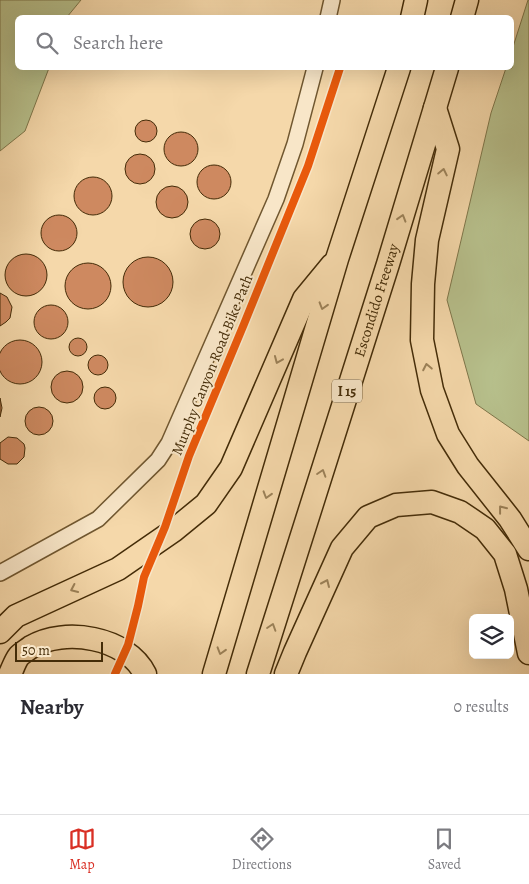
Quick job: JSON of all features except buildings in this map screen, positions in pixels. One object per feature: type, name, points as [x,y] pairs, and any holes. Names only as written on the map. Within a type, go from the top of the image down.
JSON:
[{"type":"highway","points":[[413,15],[416,0]]},
{"type":"highway","points":[[463,15],[467,0]]},
{"type":"highway","points":[[214,674],[337,259],[398,70]]},
{"type":"highway","name":"Escondido Freeway","points":[[258,674],[388,264],[446,70]]},
{"type":"highway","points":[[435,108],[448,149],[427,240],[423,284],[422,340],[432,390],[448,434],[468,466],[510,519],[529,550]]},
{"type":"highway","points":[[0,632],[16,616],[118,569],[173,531],[206,504],[231,468],[304,299],[337,259]]},
{"type":"highway","points":[[286,674],[342,548],[368,518],[396,505],[432,502],[460,512],[485,528],[505,554],[516,589],[529,653]]},
{"type":"highway","points":[[2,674],[40,642],[65,636],[86,637],[120,648],[143,669],[145,674]]},
{"type":"lane","points":[[329,15],[332,0]]},
{"type":"lane","points":[[0,573],[98,519],[158,460],[169,443],[276,200],[295,144],[314,70]]},
{"type":"green space","points":[[0,0],[81,0],[69,15],[15,15],[15,70],[48,70],[25,131],[0,151]]},
{"type":"green space","points":[[529,0],[529,441],[476,404],[447,300],[491,113],[505,70],[514,70],[514,44]]},
{"type":"cycle path","name":"Murphy Canyon Road Bike Path","points":[[115,674],[128,645],[144,577],[165,527],[189,456],[308,166],[339,70]]}]
